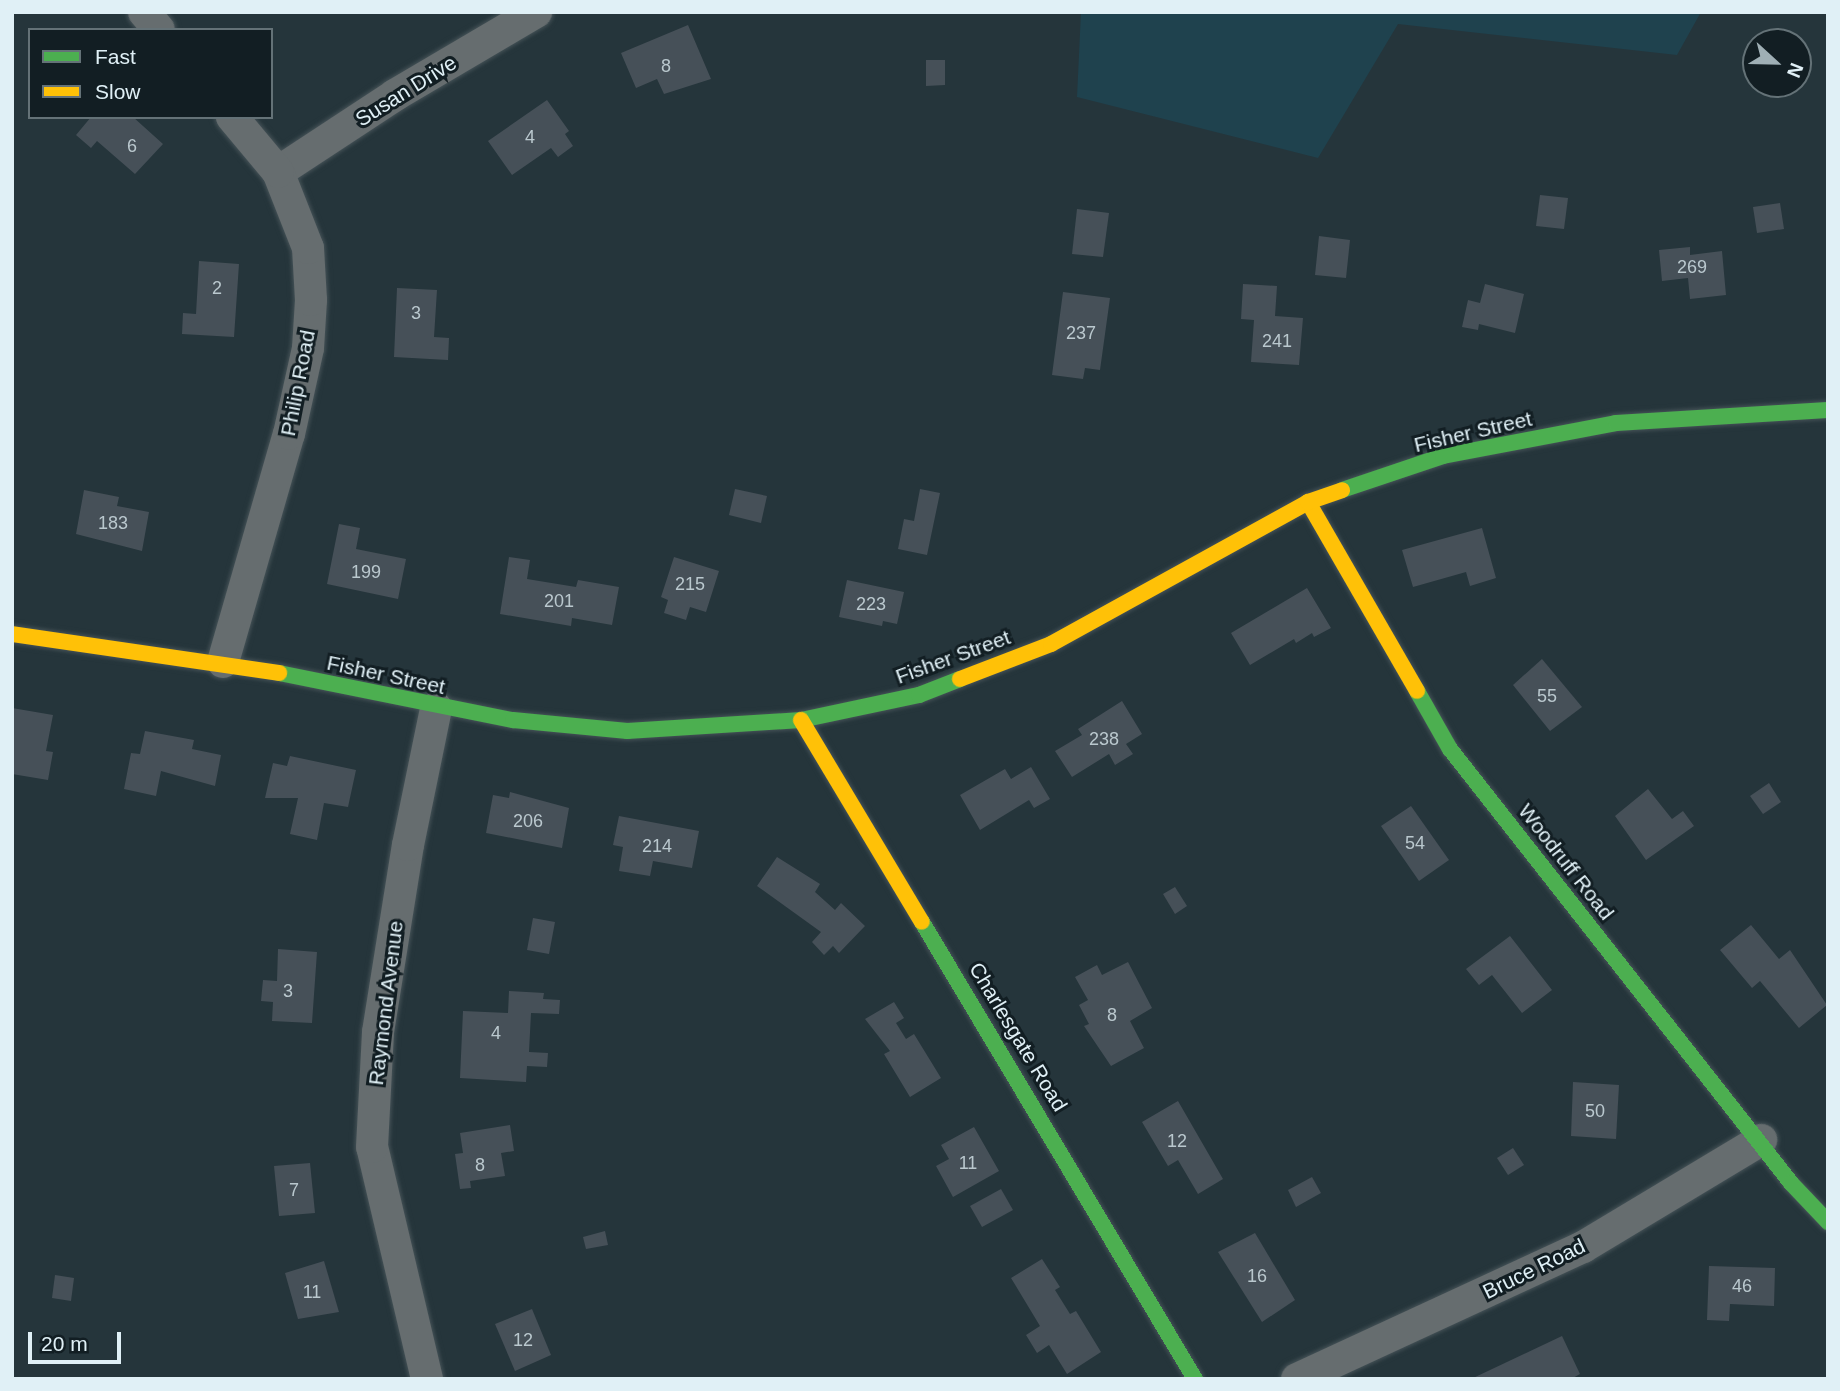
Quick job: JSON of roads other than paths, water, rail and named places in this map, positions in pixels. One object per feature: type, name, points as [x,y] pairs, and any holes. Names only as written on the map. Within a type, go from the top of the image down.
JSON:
[{"type":"main road","name":"Fisher Street","points":[[12,634],[223,663],[436,708],[627,731],[801,720],[919,695],[1051,644],[1308,502],[1443,456],[1616,423],[1828,410]]},
{"type":"main road","name":"Woodruff Road","points":[[1308,502],[1450,750],[1828,1222]]},
{"type":"main road","name":"Charlesgate Road","points":[[801,720],[1195,1379]]},
{"type":"street","points":[[144,12],[157,28]]},
{"type":"street","name":"Susan Drive","points":[[278,172],[395,95],[536,12]]},
{"type":"street","name":"Philip Road","points":[[223,663],[289,434],[308,348],[308,248],[278,172],[234,119]]},
{"type":"street","name":"Raymond Avenue","points":[[427,1379],[372,1147],[379,1032],[408,845],[436,708]]},
{"type":"street","name":"Bruce Road","points":[[1297,1379],[1583,1247],[1761,1140]]}]
